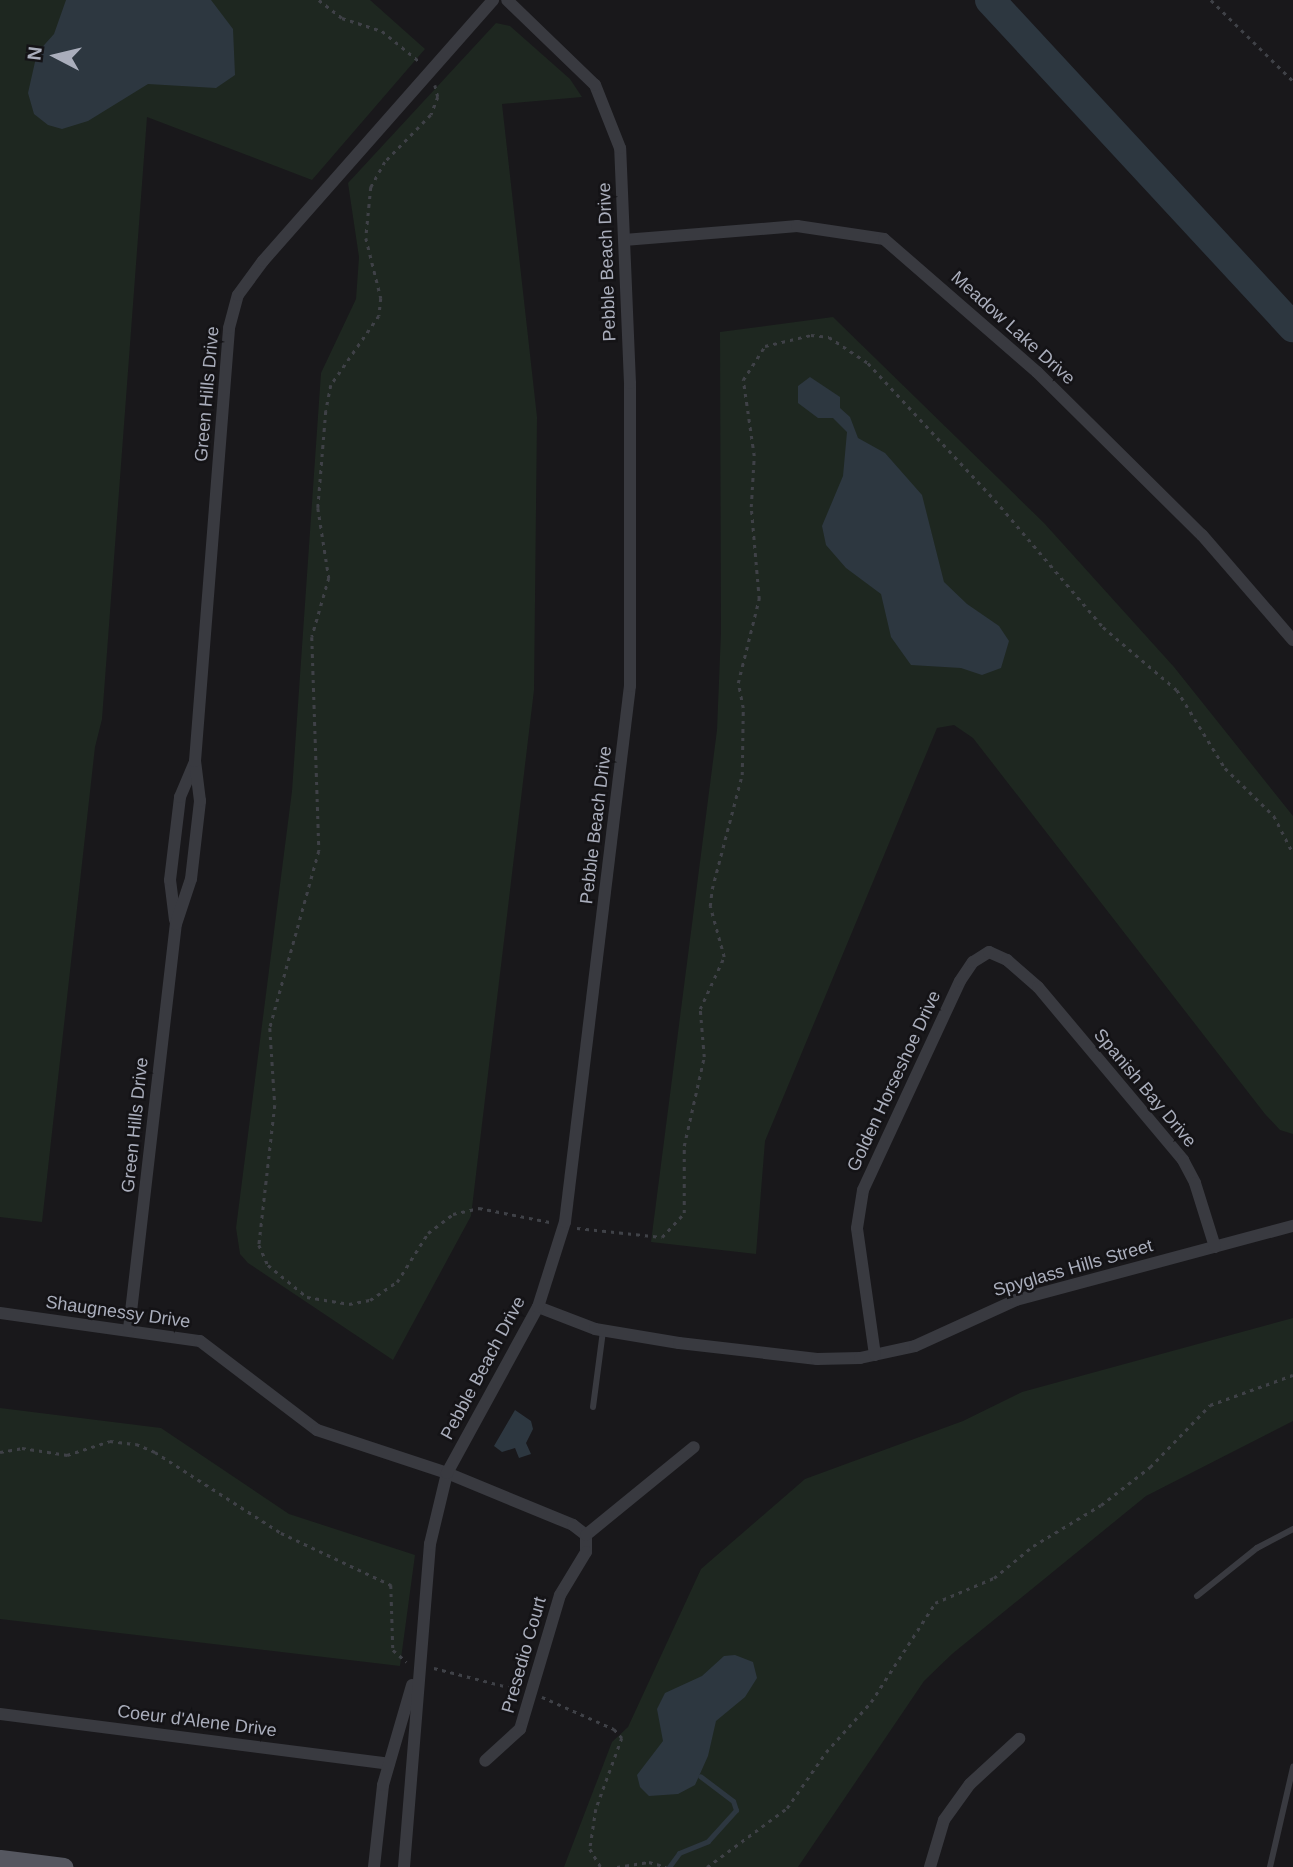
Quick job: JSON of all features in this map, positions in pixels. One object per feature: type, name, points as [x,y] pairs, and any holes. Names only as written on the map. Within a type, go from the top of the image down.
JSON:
[{"type":"main road","points":[[0,1860],[63,1867]]},
{"type":"street","name":"Green Hills Drive","points":[[129,1329],[176,924],[192,866],[200,801],[195,761],[229,328],[239,295],[263,261],[493,0]]},
{"type":"street","name":"Pebble Beach Drive","points":[[418,1665],[430,1544],[447,1473],[538,1307],[564,1225],[629,686],[631,437],[620,148],[611,115],[595,85],[573,59],[507,0]]},
{"type":"street","name":"Meadow Lake Drive","points":[[624,240],[797,226],[884,239],[1047,381],[1202,535],[1293,640]]},
{"type":"street","name":"Green Hills Drive","points":[[176,924],[170,880],[180,797],[195,761]]},
{"type":"street","name":"Golden Horseshoe Drive","points":[[875,1355],[857,1228],[863,1190],[960,981],[973,962],[989,952],[1019,970]]},
{"type":"street","name":"Spanish Bay Drive","points":[[1019,970],[1183,1160],[1195,1183],[1214,1247]]},
{"type":"street","name":"Spyglass Hills Street","points":[[538,1307],[603,1331],[817,1359],[875,1355],[915,1346],[1016,1300],[1293,1226]]},
{"type":"street","name":"Shaugnessy Drive","points":[[0,1313],[200,1341],[317,1430],[447,1473]]},
{"type":"street","points":[[447,1473],[573,1525],[586,1535],[694,1447]]},
{"type":"street","name":"Presedio Court","points":[[485,1761],[520,1729],[560,1595],[586,1552],[586,1535]]},
{"type":"street","points":[[373,1867],[389,1764],[418,1665]]},
{"type":"street","points":[[404,1867],[413,1789],[418,1665]]},
{"type":"street","name":"Coeur d'Alene Drive","points":[[0,1714],[389,1764]]},
{"type":"street","points":[[930,1867],[935,1840],[963,1793],[1019,1739]]},
{"type":"lane","points":[[593,1407],[603,1331]]},
{"type":"lane","points":[[1197,1596],[1257,1548],[1293,1530]]},
{"type":"lane","points":[[1270,1867],[1293,1767]]},
{"type":"path","points":[[318,0],[342,18],[401,43],[428,73],[438,89],[436,106],[378,171],[368,201],[366,238],[381,298],[379,316],[331,386],[326,411],[318,508],[329,578],[312,637],[319,851],[270,1028],[275,1105],[258,1245],[268,1265],[307,1297],[349,1304],[370,1300],[391,1287],[428,1233],[453,1214],[479,1208],[564,1225],[662,1237],[684,1213],[683,1156],[704,1057],[700,1010],[724,957],[710,906],[712,889],[742,775],[743,708],[738,683],[759,599],[751,507],[754,456],[743,380],[765,346],[811,335],[829,337],[868,363],[995,500],[1103,627],[1177,690],[1225,768],[1274,816],[1293,853]]},
{"type":"path","points":[[1211,0],[1293,81]]},
{"type":"path","points":[[707,1867],[787,1808],[826,1752],[871,1702],[935,1603],[985,1583],[1033,1546],[1101,1506],[1150,1467],[1210,1405],[1293,1375]]},
{"type":"path","points":[[0,1451],[22,1448],[66,1455],[110,1441],[155,1452],[281,1533],[391,1585],[393,1650],[401,1661],[531,1693],[620,1733],[621,1752],[596,1809],[590,1849],[601,1867]]},
{"type":"path","points":[[617,1867],[649,1861],[666,1867]]},
{"type":"shaded area","points":[[0,0],[370,0],[425,49],[312,180],[147,117],[102,719],[95,747],[42,1222],[0,1217]]},
{"type":"shaded area","points":[[66,0],[211,0],[233,29],[235,75],[216,88],[148,84],[88,121],[62,129],[48,125],[34,114],[28,93],[37,53],[54,34]]},
{"type":"shaded area","points":[[496,23],[510,26],[570,79],[582,97],[502,104],[537,417],[534,690],[471,1216],[393,1360],[248,1263],[240,1254],[236,1228],[292,791],[321,373],[356,299],[359,257],[348,183]]},
{"type":"shaded area","points":[[833,317],[1044,523],[1174,667],[1293,816],[1293,1134],[1280,1130],[1265,1114],[973,738],[954,725],[937,728],[765,1141],[756,1254],[651,1242],[717,730],[721,632],[720,332]]},
{"type":"shaded area","points":[[810,377],[840,397],[840,408],[850,417],[858,438],[885,453],[922,495],[944,582],[967,604],[999,626],[1009,641],[1001,668],[982,675],[961,668],[911,665],[891,637],[881,594],[846,568],[826,545],[822,526],[843,476],[847,432],[833,418],[818,418],[798,403],[798,386]]},
{"type":"shaded area","points":[[1293,1318],[1293,1421],[1146,1496],[952,1654],[924,1681],[798,1867],[564,1867],[612,1742],[628,1727],[701,1569],[805,1479],[963,1421],[1022,1392]]},
{"type":"shaded area","points":[[0,1408],[161,1428],[289,1514],[415,1555],[400,1666],[0,1619]]},
{"type":"shaded area","points":[[515,1410],[531,1421],[533,1429],[526,1443],[531,1454],[519,1458],[515,1448],[502,1452],[494,1446]]},
{"type":"shaded area","points":[[735,1655],[753,1662],[757,1678],[745,1697],[716,1721],[708,1756],[695,1785],[678,1794],[649,1796],[640,1787],[637,1775],[663,1741],[657,1709],[665,1693],[702,1676],[724,1656]]},
{"type":"waterway","points":[[990,0],[1293,327]]},
{"type":"waterway","points":[[669,1867],[679,1853],[708,1841],[736,1810],[733,1801],[700,1776]]}]
